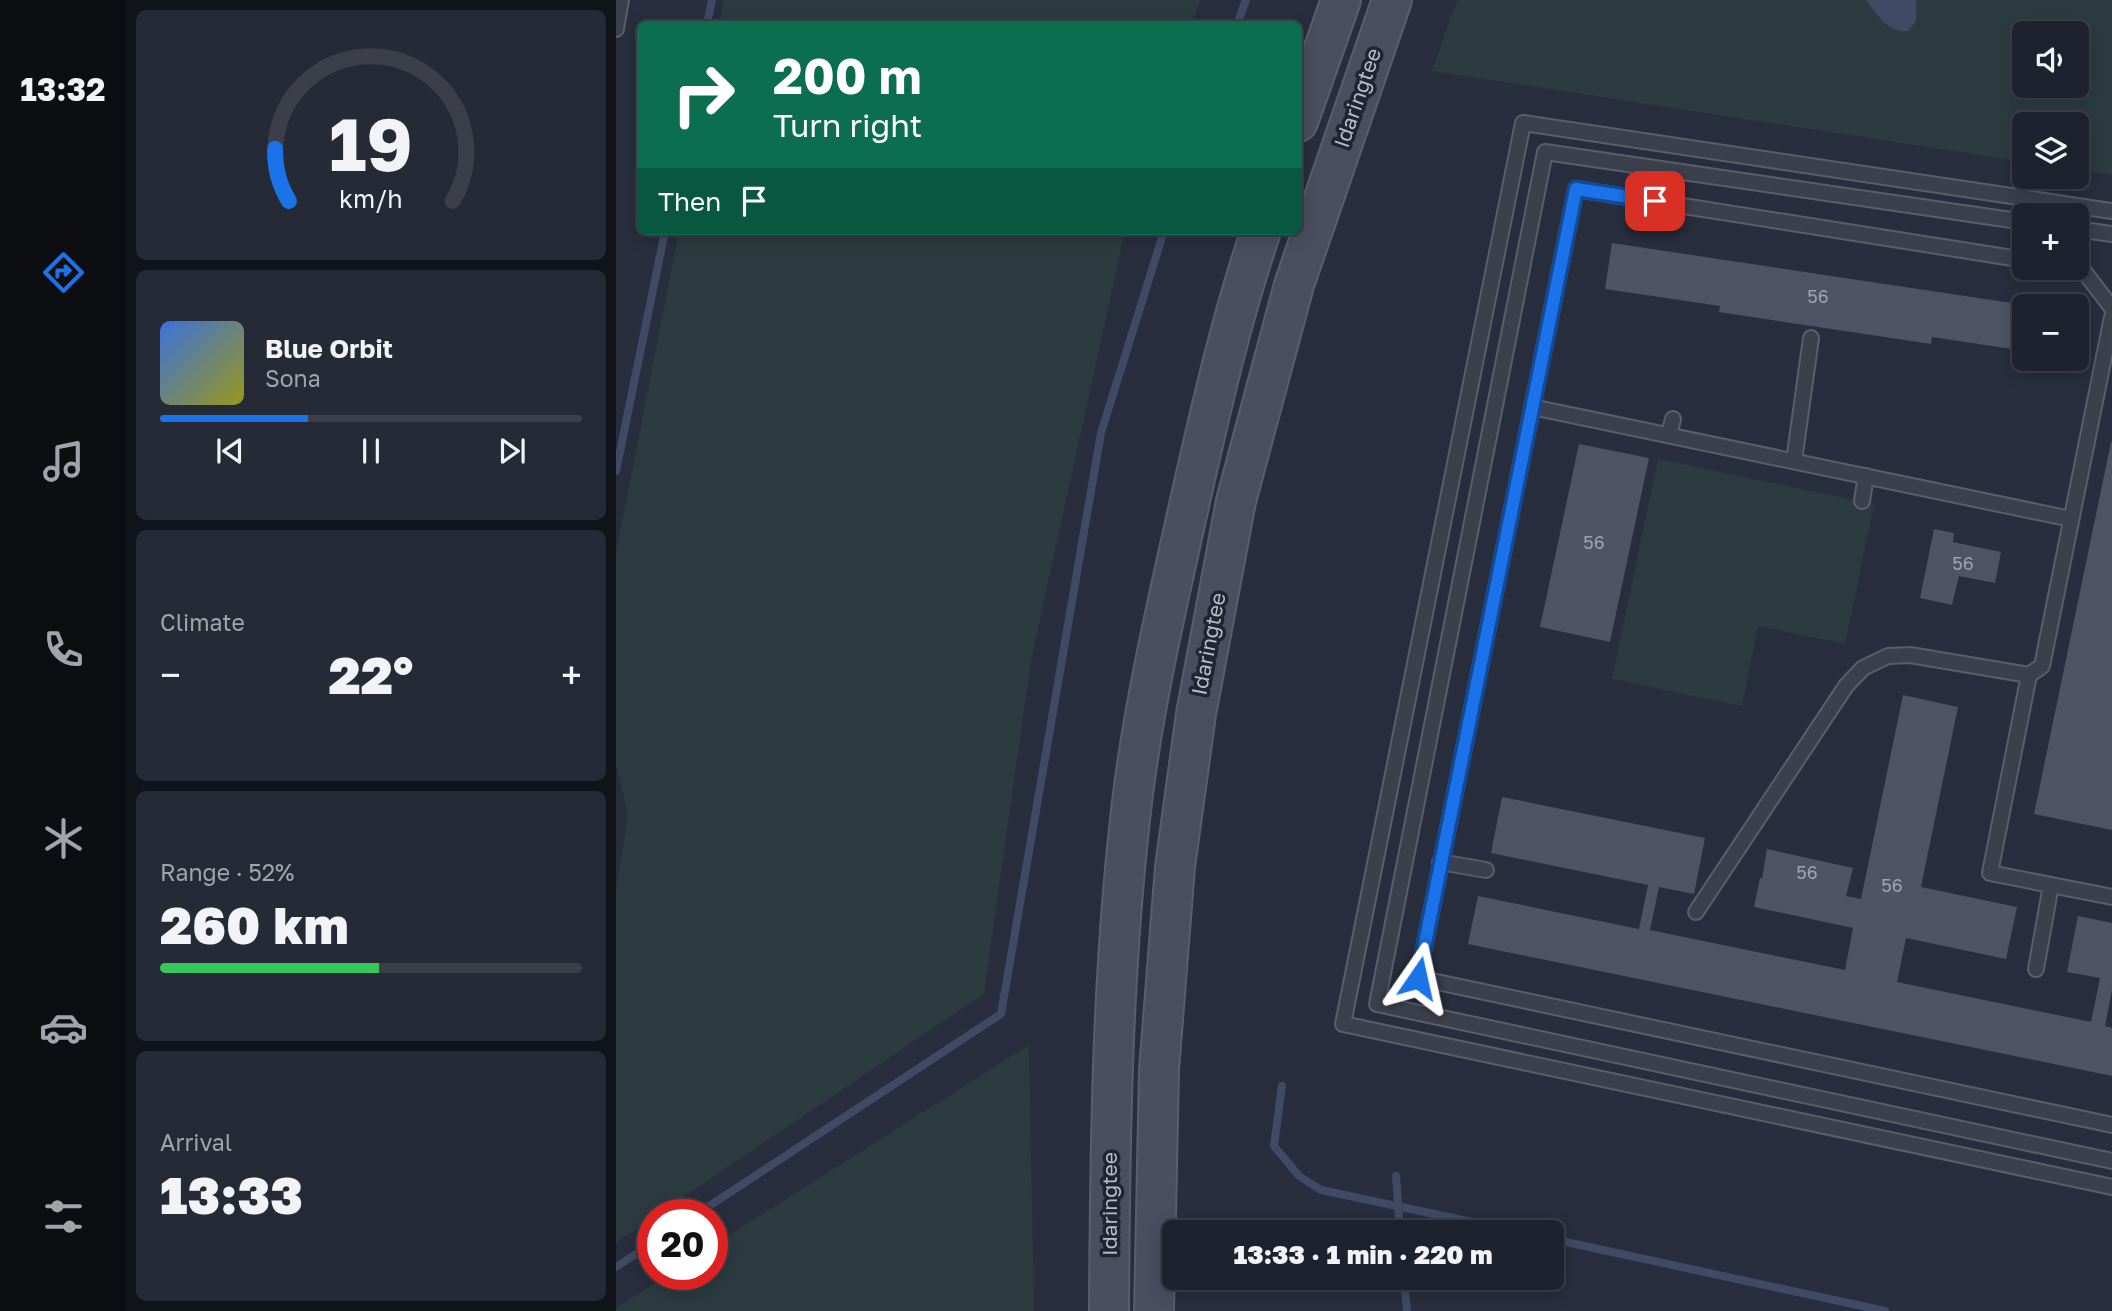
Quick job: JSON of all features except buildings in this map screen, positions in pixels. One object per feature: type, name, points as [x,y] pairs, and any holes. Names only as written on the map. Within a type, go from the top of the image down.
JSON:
[{"type":"main road","points":[[1302,110],[1341,0]]},
{"type":"main road","name":"Idaringtee","points":[[1154,1311],[1159,1070],[1175,867],[1196,714],[1236,500],[1294,285],[1392,0]]},
{"type":"main road","name":"Idaringtee","points":[[1109,1311],[1110,1135],[1119,956],[1133,794],[1161,631],[1197,467],[1243,283],[1260,235]]},
{"type":"lane","points":[[616,29],[621,0]]},
{"type":"lane","points":[[2112,211],[1523,122],[1343,1024],[2112,1187]]},
{"type":"lane","points":[[2012,220],[1545,152],[1377,1004],[2112,1161]]},
{"type":"lane","points":[[2012,258],[1576,189],[1418,978],[2112,1125]]},
{"type":"lane","points":[[2089,231],[2112,234]]},
{"type":"lane","points":[[2089,278],[2112,308]]},
{"type":"lane","points":[[2112,317],[2042,666],[2029,675],[1990,873],[2112,897]]},
{"type":"lane","points":[[1794,461],[1811,338]]},
{"type":"lane","points":[[1532,407],[2071,519]]},
{"type":"lane","points":[[1669,435],[1673,419]]},
{"type":"lane","points":[[1862,501],[1866,476]]},
{"type":"lane","points":[[1696,912],[1846,686],[1863,668],[1888,656],[1910,654],[2029,675]]},
{"type":"lane","points":[[1440,862],[1486,870]]},
{"type":"lane","points":[[2036,969],[2051,885]]},
{"type":"shaded area","points":[[724,0],[1200,0],[1193,21],[720,21]]},
{"type":"shaded area","points":[[1457,0],[2112,0],[2112,175],[2089,172],[2089,112],[2012,112],[2012,160],[1432,71]]},
{"type":"shaded area","points":[[678,235],[1124,235],[1031,660],[984,994],[680,1199],[637,1199],[637,1229],[616,1243],[616,891],[628,815],[616,763],[616,554]]},
{"type":"shaded area","points":[[1658,459],[1874,504],[1845,644],[1758,626],[1742,706],[1612,679]]},
{"type":"shaded area","points":[[1029,1045],[1034,1311],[616,1311],[616,1308],[644,1290],[728,1290],[728,1236]]},
{"type":"water","points":[[1866,0],[1916,0],[1916,20],[1909,31],[1895,29],[1884,22]]},
{"type":"waterway","points":[[708,21],[712,0]]},
{"type":"waterway","points":[[1238,21],[1246,0]]},
{"type":"waterway","points":[[616,471],[664,235]]},
{"type":"waterway","points":[[720,1199],[1001,1014],[1101,433],[1163,235]]},
{"type":"waterway","points":[[1282,1086],[1274,1146],[1299,1176],[1321,1190],[1462,1220]]},
{"type":"waterway","points":[[1396,1176],[1399,1220]]},
{"type":"waterway","points":[[1564,1242],[1885,1311]]},
{"type":"waterway","points":[[616,1267],[637,1253]]},
{"type":"waterway","points":[[1405,1290],[1407,1311]]},
{"type":"route","points":[[1418,978],[1576,189],[1655,201]]}]
